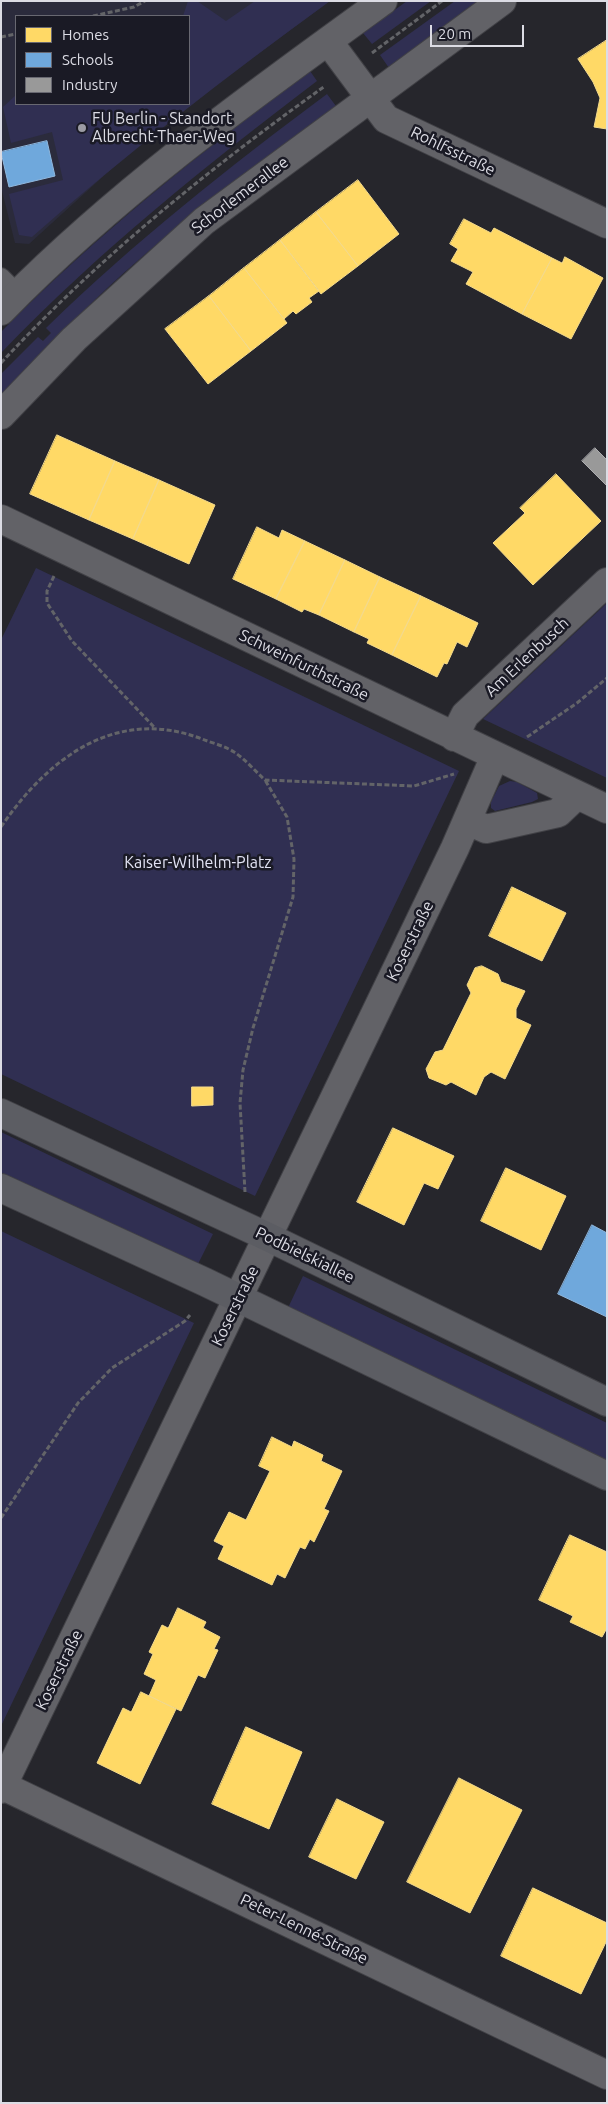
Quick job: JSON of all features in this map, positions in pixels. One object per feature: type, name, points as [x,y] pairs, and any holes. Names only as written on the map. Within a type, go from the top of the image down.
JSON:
[{"type":"street","points":[[7,294],[198,136],[383,1]]},
{"type":"street","name":"Schorlemerallee","points":[[1,415],[74,339],[204,221],[502,1]]},
{"type":"street","name":"Rohlfsstraße","points":[[328,41],[386,119],[607,224]]},
{"type":"street","name":"Schweinfurthstraße","points":[[1,519],[607,809]]},
{"type":"street","name":"Am Erlenbusch","points":[[454,737],[465,716],[607,582]]},
{"type":"street","name":"Koserstraße","points":[[2,1787],[468,821],[495,756]]},
{"type":"street","points":[[468,821],[486,829],[558,812],[577,795]]},
{"type":"street","name":"Podbielskiallee","points":[[1,1113],[268,1236],[607,1402]]},
{"type":"street","points":[[1,1188],[238,1298],[607,1476]]},
{"type":"street","name":"Peter-Lenné-Straße","points":[[2,1787],[607,2074]]},
{"type":"path","points":[[98,15],[134,7],[145,1]]},
{"type":"path","points":[[370,54],[442,1]]},
{"type":"path","points":[[1,37],[15,34]]},
{"type":"path","points":[[57,572],[47,591],[47,603],[72,641],[155,728]]},
{"type":"path","points":[[520,741],[577,703],[607,678]]},
{"type":"path","points":[[1,827],[36,784],[67,756],[108,735],[136,728],[181,731],[233,752],[265,780],[287,817],[294,859],[293,897],[253,1028],[243,1070],[240,1104],[245,1198]]},
{"type":"path","points":[[265,780],[414,786],[459,773]]},
{"type":"path","points":[[1,1518],[78,1403],[112,1368],[185,1321],[190,1315]]},
{"type":"shaded area","name":"FU Berlin - Standort Albrecht-Thaer-Weg","points":[[1,1],[330,1],[131,151],[29,244],[15,243],[1,187]]},
{"type":"green space","name":"FU Berlin - Standort Albrecht-Thaer-Weg","points":[[188,1],[197,1],[226,21],[255,1],[330,1],[178,116],[104,175],[32,237],[19,235],[9,194],[63,180],[52,132],[11,143],[3,107],[15,96],[15,105],[190,105],[190,15],[183,15]]},
{"type":"green space","points":[[407,1],[431,1],[372,44],[363,33]]},
{"type":"green space","points":[[455,1],[481,1],[389,68],[380,55]]},
{"type":"green space","points":[[310,71],[317,81],[234,145],[154,211],[76,279],[1,353],[1,332],[74,262],[189,164]]},
{"type":"green space","points":[[327,94],[336,106],[213,198],[123,273],[52,342],[1,396],[1,374],[38,337],[43,341],[51,333],[46,328],[79,296],[183,206]]},
{"type":"green space","name":"Kaiser-Wilhelm-Platz","points":[[36,568],[459,771],[255,1196],[1,1074],[1,640]]},
{"type":"green space","points":[[607,603],[607,778],[483,719]]},
{"type":"green space","points":[[510,781],[517,782],[537,793],[538,799],[495,811],[491,808],[491,802],[499,786]]},
{"type":"green space","points":[[1,1132],[213,1234],[197,1266],[1,1173]]},
{"type":"green space","points":[[1,1231],[194,1323],[1,1726]]},
{"type":"green space","points":[[303,1276],[607,1423],[607,1463],[287,1310]]},
{"type":"building: Homes","points":[[607,40],[607,129],[594,127],[600,98],[593,82],[578,59]]},
{"type":"building: Homes","points":[[358,180],[399,234],[358,266],[316,212]]},
{"type":"building: Homes","points":[[316,212],[358,266],[321,294],[280,240]]},
{"type":"building: Homes","points":[[464,219],[491,233],[494,228],[552,258],[522,314],[466,284],[473,272],[451,261],[458,249],[450,244]]},
{"type":"building: Homes","points":[[280,240],[319,291],[309,298],[312,302],[296,314],[293,311],[284,319],[244,268]]},
{"type":"building: Homes","points":[[565,257],[603,278],[571,339],[522,314],[552,258],[562,263]]},
{"type":"building: Homes","points":[[244,268],[287,323],[251,351],[209,296]]},
{"type":"building: Homes","points":[[209,296],[251,351],[208,384],[165,329]]},
{"type":"building: Homes","points":[[57,435],[115,461],[89,520],[30,494]]},
{"type":"building: Homes","points":[[115,461],[159,480],[133,539],[89,520]]},
{"type":"building: Homes","points":[[556,474],[601,521],[533,585],[493,543],[525,513],[520,508]]},
{"type":"building: Homes","points":[[159,480],[215,505],[189,564],[133,539]]},
{"type":"building: Homes","points":[[257,527],[279,538],[282,530],[305,541],[276,599],[233,579]]},
{"type":"building: Homes","points":[[305,541],[345,560],[319,615],[304,609],[302,612],[276,599]]},
{"type":"building: Homes","points":[[345,560],[380,577],[354,632],[319,615]]},
{"type":"building: Homes","points":[[380,577],[421,596],[392,655],[367,643],[369,639],[354,632]]},
{"type":"building: Homes","points":[[421,596],[478,623],[467,647],[457,642],[447,664],[444,663],[437,677],[392,655]]},
{"type":"building: Homes","points":[[512,887],[566,913],[542,961],[489,936]]},
{"type":"building: Homes","points":[[482,966],[498,974],[501,982],[525,991],[516,1009],[516,1018],[531,1025],[505,1079],[491,1072],[484,1077],[476,1095],[451,1082],[446,1085],[429,1078],[426,1069],[435,1052],[443,1050],[471,993],[467,985],[475,968]]},
{"type":"building: Homes","points":[[192,1087],[213,1087],[213,1105],[192,1106]]},
{"type":"building: Homes","points":[[393,1128],[454,1156],[438,1189],[424,1183],[404,1225],[357,1202]]},
{"type":"building: Homes","points":[[506,1168],[566,1196],[541,1250],[481,1221]]},
{"type":"building: Homes","points":[[272,1437],[292,1447],[294,1441],[323,1455],[321,1461],[342,1471],[324,1509],[329,1511],[314,1542],[310,1539],[305,1549],[300,1547],[285,1578],[277,1574],[272,1585],[218,1559],[224,1546],[214,1541],[229,1512],[246,1520],[270,1471],[259,1466]]},
{"type":"building: Homes","points":[[570,1535],[607,1552],[607,1628],[602,1637],[570,1622],[573,1616],[539,1600]]},
{"type":"building: Homes","points":[[178,1608],[206,1622],[203,1628],[220,1637],[214,1649],[218,1650],[205,1678],[198,1675],[181,1711],[149,1696],[156,1680],[144,1674],[153,1654],[149,1652],[162,1625],[168,1628]]},
{"type":"building: Homes","points":[[141,1692],[176,1709],[140,1784],[97,1763],[123,1708],[131,1712]]},
{"type":"building: Homes","points":[[246,1727],[302,1752],[269,1829],[212,1804]]},
{"type":"building: Homes","points":[[459,1778],[522,1810],[470,1913],[407,1882]]},
{"type":"building: Homes","points":[[337,1799],[384,1822],[356,1879],[309,1857]]},
{"type":"building: Homes","points":[[533,1888],[607,1923],[607,1940],[581,1994],[501,1956]]},
{"type":"building: Schools","points":[[47,141],[55,176],[9,187],[1,152]]},
{"type":"building: Schools","points":[[592,1225],[607,1233],[607,1317],[558,1294]]},
{"type":"building: Industry","points":[[595,448],[607,460],[607,486],[582,461]]},
{"type":"place","name":"FU Berlin - Standort Albrecht-Thaer-Weg","points":[[82,128]]}]
